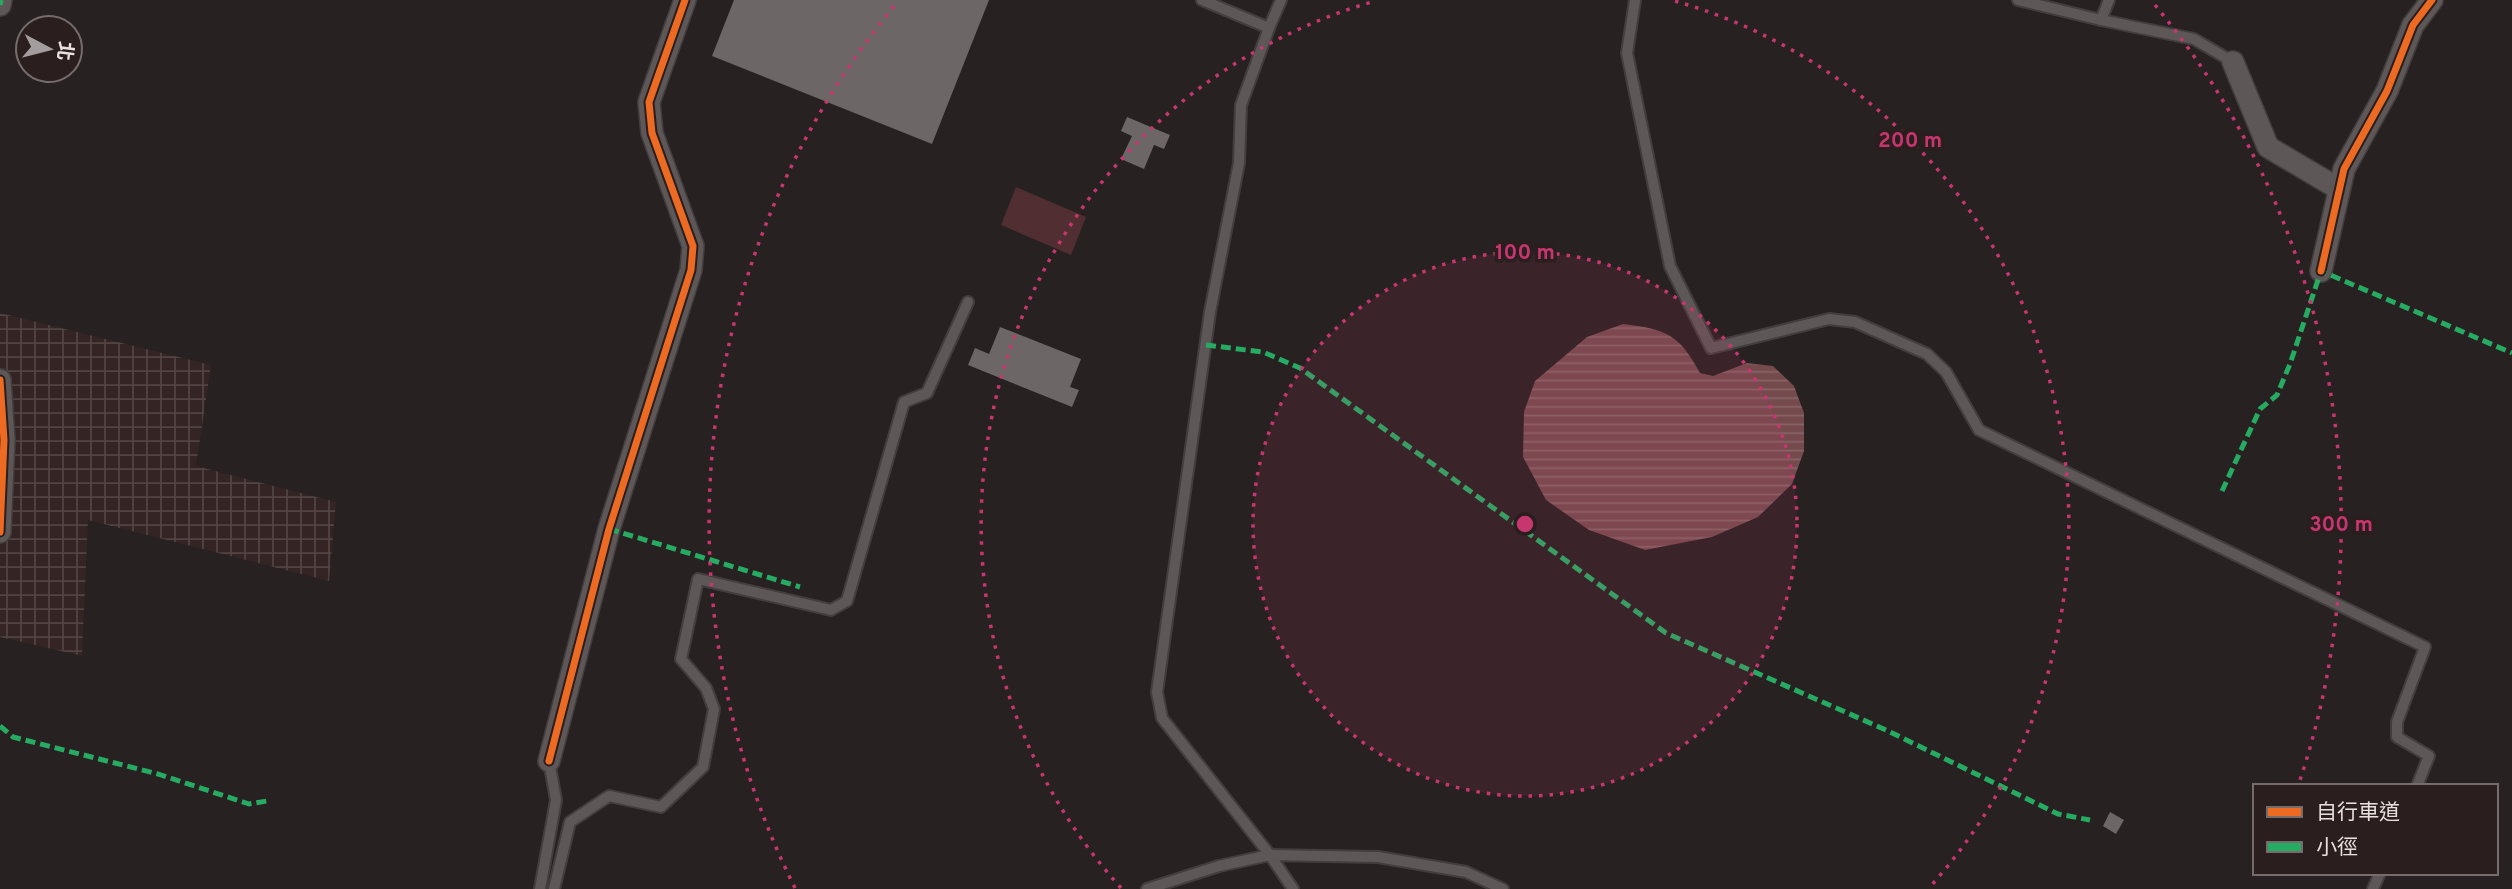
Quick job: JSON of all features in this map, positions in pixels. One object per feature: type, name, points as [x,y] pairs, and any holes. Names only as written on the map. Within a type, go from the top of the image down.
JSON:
[{"type":"street","points":[[549,761],[609,529],[691,270],[693,246],[652,133],[649,102],[685,0]]},
{"type":"street","points":[[2321,271],[2344,169],[2387,91],[2413,25],[2432,0]]},
{"type":"street","points":[[2234,62],[2268,147],[2339,189]]},
{"type":"street","points":[[0,380],[4,440],[0,533]]},
{"type":"lane","points":[[1202,0],[1269,28]]},
{"type":"lane","points":[[1281,0],[1241,105],[1239,163],[1210,312],[1157,692],[1162,718],[1270,855],[1293,889]]},
{"type":"lane","points":[[1635,0],[1627,53],[1670,266],[1711,348],[1829,319],[1855,322],[1927,354],[1946,372],[1979,430],[2425,647],[2397,722],[2397,737],[2429,756],[2418,784]]},
{"type":"lane","points":[[2018,0],[2194,38],[2234,62]]},
{"type":"lane","points":[[2101,20],[2109,0]]},
{"type":"lane","points":[[554,889],[570,822],[609,796],[662,807],[703,767],[714,709],[706,688],[681,659],[698,579],[831,610],[847,601],[904,402],[928,393],[968,302]]},
{"type":"lane","points":[[540,889],[556,800],[549,761]]},
{"type":"lane","points":[[1147,889],[1219,866],[1270,855],[1378,857],[1466,872],[1503,889]]},
{"type":"shaded area","points":[[1016,187],[1086,217],[1071,255],[1001,225]]},
{"type":"shaded area","points":[[0,313],[211,365],[196,466],[336,502],[329,581],[88,520],[82,656],[0,637]]},
{"type":"shaded area","points":[[1623,324],[1650,328],[1670,336],[1685,350],[1700,373],[1713,376],[1747,363],[1773,366],[1794,386],[1804,413],[1804,451],[1792,484],[1758,517],[1712,537],[1645,550],[1589,530],[1546,500],[1523,457],[1524,412],[1535,381],[1587,337]]},
{"type":"building","points":[[734,0],[989,0],[932,144],[712,56]]},
{"type":"building","points":[[1127,117],[1170,135],[1164,149],[1154,145],[1144,169],[1121,159],[1132,136],[1121,131]]},
{"type":"building","points":[[1000,327],[1081,359],[1070,387],[1079,390],[1072,407],[968,365],[975,348],[989,354]]},
{"type":"building","points":[[2110,812],[2124,820],[2116,834],[2103,826]]},
{"type":"marked path","points":[[0,5],[1,0]]},
{"type":"marked path","points":[[2222,491],[2260,409],[2277,395],[2321,271],[2512,353]]},
{"type":"marked path","points":[[1206,345],[1263,352],[1300,368],[1666,633],[1886,730],[2058,814],[2090,820]]},
{"type":"marked path","points":[[609,529],[800,587]]},
{"type":"marked path","points":[[0,726],[13,737],[158,774],[249,804],[267,801]]},
{"type":"cycle path","points":[[549,761],[609,529],[691,270],[693,246],[652,133],[649,102],[685,0]]},
{"type":"cycle path","points":[[2321,271],[2344,169],[2387,91],[2413,25],[2432,0]]},
{"type":"cycle path","points":[[0,380],[4,440],[0,532]]}]
